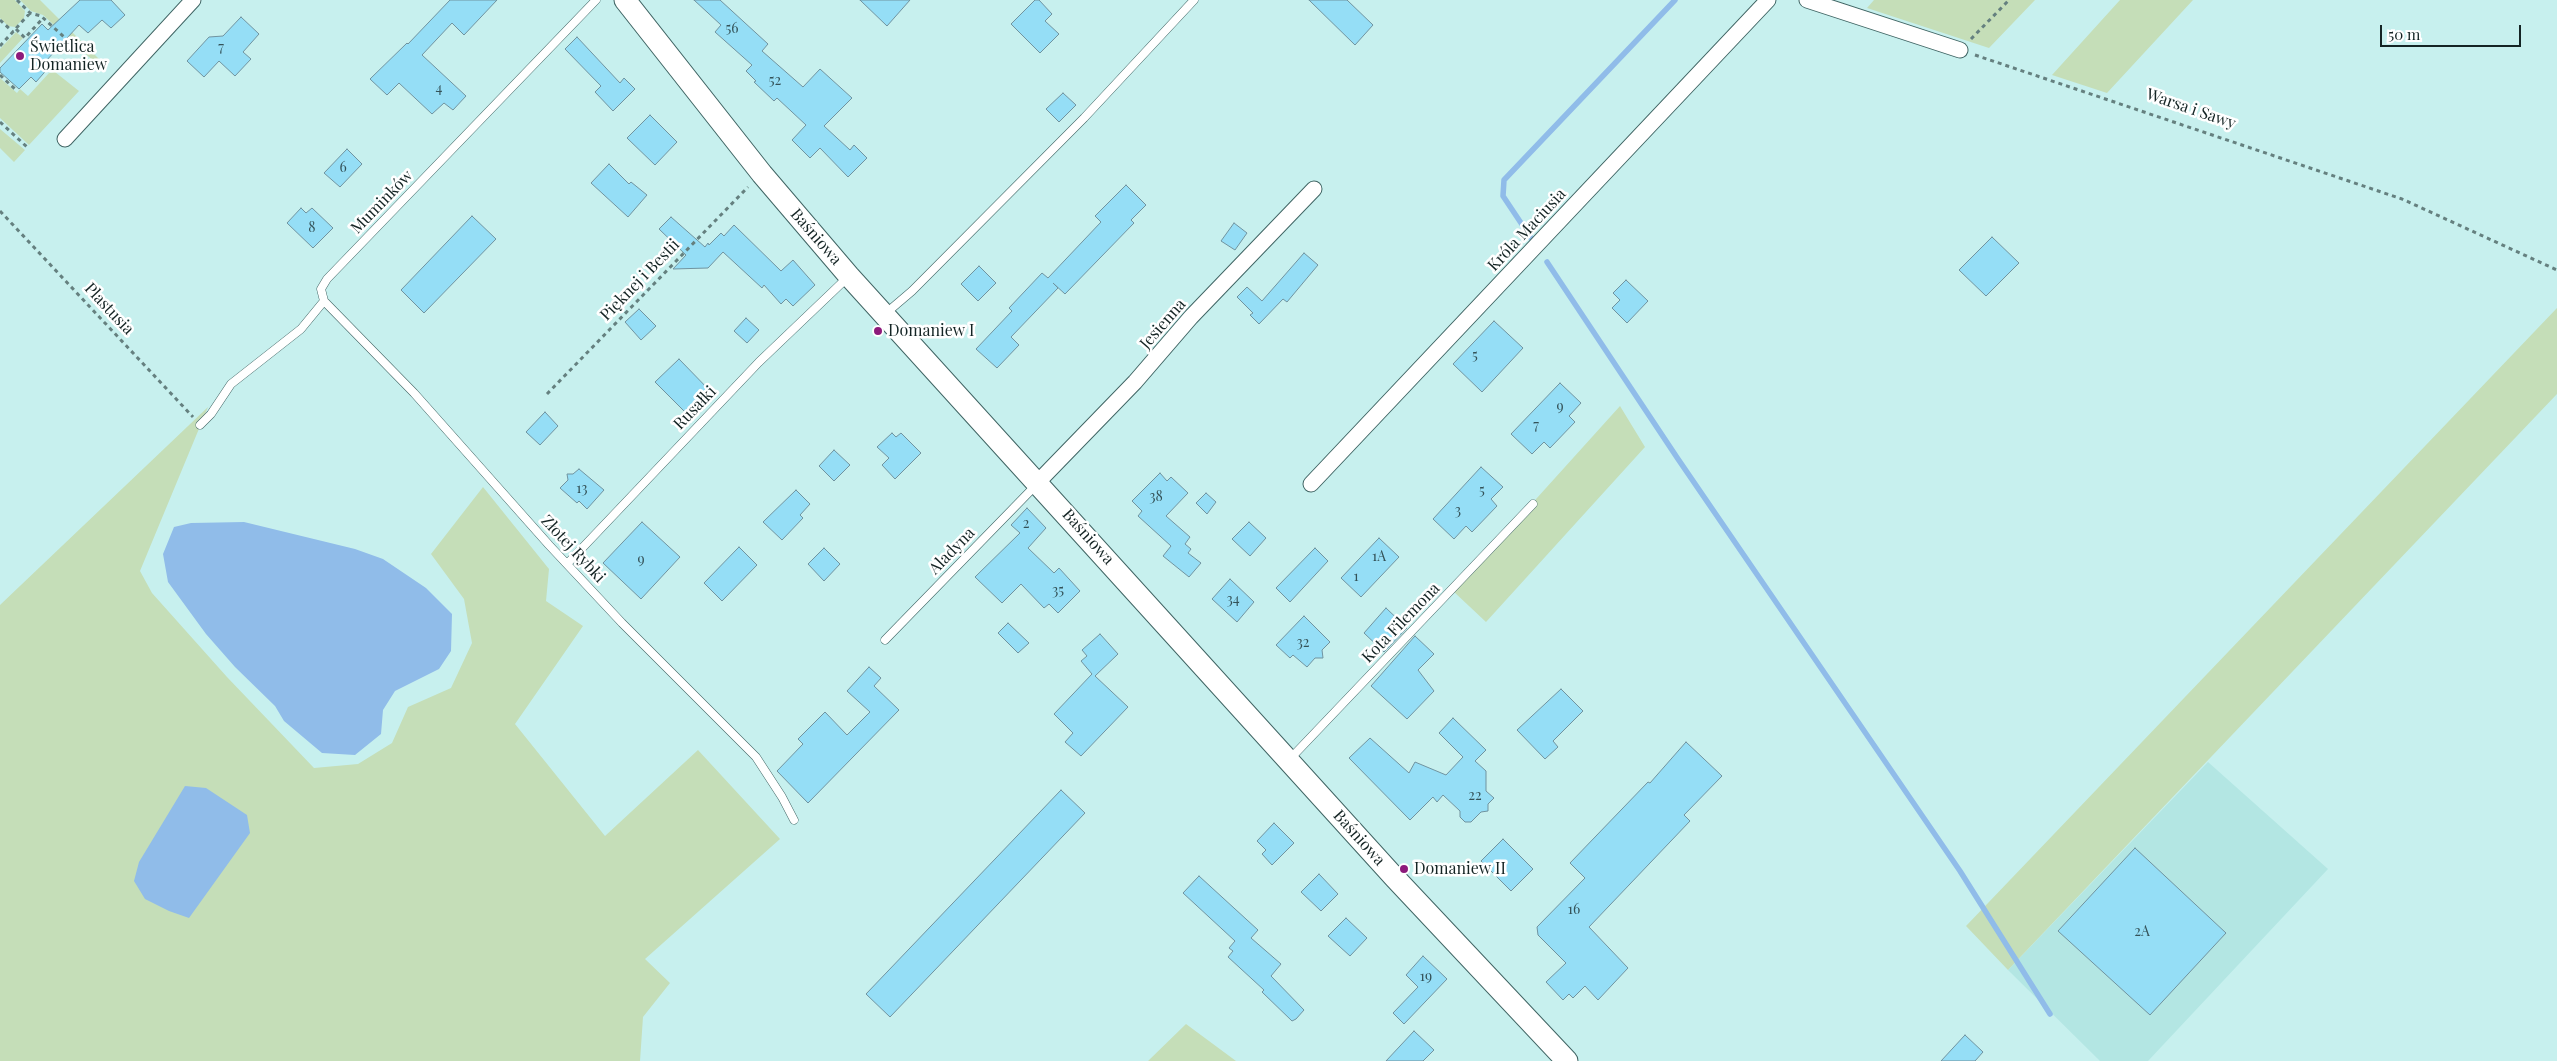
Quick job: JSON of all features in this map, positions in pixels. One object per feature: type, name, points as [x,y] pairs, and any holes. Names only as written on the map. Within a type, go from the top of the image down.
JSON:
[{"type":"main road","name":"Baśniowa","points":[[625,0],[762,174],[849,276],[1464,952],[1567,1061]]},
{"type":"street","points":[[65,139],[194,0]]},
{"type":"street","name":"Króla Maciusia","points":[[1311,484],[1768,0]]},
{"type":"street","points":[[1807,0],[1960,50]]},
{"type":"street","name":"Jesienna","points":[[1038,482],[1135,382],[1191,317],[1314,189]]},
{"type":"lane","name":"Muminków","points":[[324,301],[321,289],[327,279],[596,0]]},
{"type":"lane","points":[[884,314],[912,291],[1084,118],[1194,0]]},
{"type":"lane","name":"Rusałki","points":[[567,564],[759,362],[849,276]]},
{"type":"lane","points":[[200,425],[211,414],[231,384],[300,328],[324,301]]},
{"type":"lane","name":"Złotej Rybki","points":[[324,301],[414,393],[567,564],[756,757],[782,797],[794,820]]},
{"type":"lane","name":"Aladyna","points":[[885,640],[1038,482]]},
{"type":"lane","name":"Kota Filemona","points":[[1289,760],[1533,504]]},
{"type":"path","points":[[17,0],[30,13],[38,14],[43,18],[74,46],[73,54]]},
{"type":"path","points":[[1960,50],[2009,0]]},
{"type":"path","points":[[0,46],[30,13]]},
{"type":"path","points":[[16,29],[26,38],[43,18]]},
{"type":"path","points":[[0,20],[13,32]]},
{"type":"path","name":"Warsa i Sawy","points":[[1960,50],[2402,199],[2557,270]]},
{"type":"path","points":[[0,75],[17,91]]},
{"type":"path","points":[[0,122],[27,147]]},
{"type":"path","name":"Pięknej i Bestii","points":[[547,394],[752,184]]},
{"type":"path","name":"Plastusia","points":[[0,211],[200,425]]},
{"type":"shaded area","points":[[244,522],[355,549],[383,559],[426,588],[452,614],[451,651],[439,669],[395,691],[383,710],[381,734],[355,755],[322,753],[284,721],[275,706],[235,667],[206,634],[168,582],[163,554],[174,527],[191,523]]},
{"type":"shaded area","points":[[2208,762],[2328,869],[2148,1061],[2100,1061],[2008,970]]},
{"type":"shaded area","points":[[185,786],[206,788],[247,815],[250,833],[189,918],[169,911],[145,899],[134,881],[139,862]]},
{"type":"green space","points":[[0,0],[15,0],[25,11],[24,18],[15,27],[8,26],[0,18]]},
{"type":"green space","points":[[20,0],[40,0],[103,63],[100,67],[43,15],[31,11]]},
{"type":"green space","points":[[1874,0],[2035,0],[1989,48],[1867,8]]},
{"type":"green space","points":[[2120,0],[2193,0],[2107,93],[2052,75]]},
{"type":"green space","points":[[16,32],[23,38],[0,63],[0,49]]},
{"type":"green space","points":[[55,72],[79,91],[29,145],[0,118],[0,78],[17,93],[20,89],[28,96],[49,73]]},
{"type":"green space","points":[[0,129],[25,150],[14,162],[0,148]]},
{"type":"green space","points":[[2557,308],[2557,394],[2008,970],[1966,926]]},
{"type":"green space","points":[[1620,406],[1645,447],[1486,622],[1453,591]]},
{"type":"green space","points":[[208,407],[140,571],[152,593],[227,677],[314,768],[358,764],[392,743],[408,707],[451,688],[472,643],[464,599],[431,554],[483,487],[549,569],[546,601],[583,626],[515,724],[605,836],[698,750],[780,839],[645,959],[670,983],[643,1017],[640,1061],[0,1061],[0,605]]},
{"type":"green space","points":[[1186,1024],[1236,1061],[1148,1061]]},
{"type":"building","points":[[80,0],[111,0],[125,15],[111,28],[102,20],[88,33],[79,25],[45,62],[50,66],[36,82],[31,77],[19,89],[0,72],[0,68],[42,24],[48,30]]},
{"type":"building","points":[[450,0],[497,0],[464,35],[452,23],[422,55],[466,96],[453,110],[444,103],[432,114],[399,83],[387,95],[370,79],[408,44]]},
{"type":"building","points":[[694,0],[720,0],[768,44],[762,51],[803,87],[820,69],[852,98],[824,126],[850,150],[854,145],[867,158],[848,177],[820,148],[810,158],[792,140],[806,125],[777,98],[774,101],[754,82],[756,81],[746,71],[752,65],[715,32],[721,25]]},
{"type":"building","points":[[860,0],[910,0],[887,26]]},
{"type":"building","points":[[1035,0],[1039,0],[1052,14],[1045,21],[1059,34],[1040,53],[1011,24]]},
{"type":"building","points":[[1309,0],[1347,0],[1373,25],[1355,45]]},
{"type":"building","points":[[241,17],[259,34],[243,52],[251,59],[235,76],[219,61],[204,77],[187,61],[209,37],[223,36]]},
{"type":"building","points":[[577,37],[620,83],[624,78],[635,89],[613,111],[595,92],[601,86],[565,49]]},
{"type":"building","points":[[1063,93],[1076,105],[1059,122],[1046,109]]},
{"type":"building","points":[[650,115],[677,142],[655,165],[627,138]]},
{"type":"building","points":[[347,149],[362,164],[340,187],[324,173]]},
{"type":"building","points":[[609,164],[629,184],[631,182],[647,195],[628,217],[591,183]]},
{"type":"building","points":[[1126,185],[1146,205],[1131,220],[1134,223],[1065,294],[1053,283],[1058,288],[1011,337],[1019,345],[997,368],[976,349],[1012,311],[1009,308],[1042,273],[1048,278],[1101,222],[1095,216]]},
{"type":"building","points":[[301,208],[306,213],[312,208],[333,228],[313,248],[287,223]]},
{"type":"building","points":[[472,216],[496,239],[424,313],[401,290]]},
{"type":"building","points":[[671,217],[705,247],[721,233],[724,236],[734,225],[781,271],[793,260],[815,285],[793,306],[786,299],[781,304],[764,285],[762,288],[723,252],[708,268],[673,269],[686,255],[659,229]]},
{"type":"building","points":[[1234,223],[1247,233],[1235,250],[1221,241]]},
{"type":"building","points":[[1992,237],[2019,263],[1986,296],[1959,270]]},
{"type":"building","points":[[1304,253],[1318,265],[1287,302],[1283,299],[1259,324],[1250,315],[1253,313],[1237,297],[1247,287],[1262,301]]},
{"type":"building","points":[[979,266],[996,283],[978,301],[961,284]]},
{"type":"building","points":[[1626,280],[1648,301],[1627,323],[1612,308],[1620,300],[1613,293]]},
{"type":"building","points":[[639,309],[656,326],[641,340],[625,322]]},
{"type":"building","points":[[746,318],[759,330],[747,343],[734,331]]},
{"type":"building","points":[[1494,321],[1523,348],[1482,392],[1453,364]]},
{"type":"building","points":[[679,359],[713,394],[690,417],[655,382]]},
{"type":"building","points":[[1560,383],[1581,403],[1569,416],[1575,422],[1550,448],[1544,442],[1532,454],[1511,434]]},
{"type":"building","points":[[545,412],[558,426],[540,445],[526,432]]},
{"type":"building","points":[[892,433],[896,437],[901,433],[921,453],[895,479],[882,465],[889,458],[877,447]]},
{"type":"building","points":[[834,450],[850,465],[834,481],[819,466]]},
{"type":"building","points":[[1481,467],[1503,487],[1491,499],[1497,506],[1472,532],[1466,526],[1454,539],[1433,519]]},
{"type":"building","points":[[579,469],[604,490],[587,509],[560,488],[568,480],[567,474],[573,474]]},
{"type":"building","points":[[1160,473],[1167,481],[1171,477],[1188,493],[1166,516],[1190,537],[1185,544],[1191,549],[1188,553],[1201,563],[1189,577],[1163,556],[1171,546],[1138,516],[1142,511],[1132,501]]},
{"type":"building","points":[[796,490],[810,504],[800,515],[803,518],[782,540],[763,522]]},
{"type":"building","points":[[1206,493],[1216,502],[1207,514],[1196,503]]},
{"type":"building","points":[[1027,508],[1046,528],[1028,548],[1054,573],[1059,568],[1080,591],[1058,613],[1049,604],[1044,608],[1021,584],[1002,603],[975,577],[1020,533],[1011,525]]},
{"type":"building","points":[[642,522],[680,557],[641,599],[603,563]]},
{"type":"building","points":[[1249,522],[1266,538],[1250,556],[1232,539]]},
{"type":"building","points":[[1379,538],[1399,557],[1361,597],[1341,578]]},
{"type":"building","points":[[739,547],[757,565],[722,601],[704,583]]},
{"type":"building","points":[[824,548],[840,564],[824,581],[808,564]]},
{"type":"building","points":[[1315,548],[1328,561],[1290,602],[1276,588]]},
{"type":"building","points":[[1230,579],[1254,602],[1237,622],[1212,599]]},
{"type":"building","points":[[1386,608],[1407,628],[1384,652],[1364,633]]},
{"type":"building","points":[[1304,616],[1330,642],[1322,650],[1323,658],[1315,658],[1307,667],[1293,655],[1290,658],[1276,645]]},
{"type":"building","points":[[1008,623],[1029,643],[1018,653],[998,633]]},
{"type":"building","points":[[1100,634],[1118,654],[1095,676],[1128,707],[1081,756],[1065,742],[1073,733],[1054,714],[1092,674],[1081,661],[1087,656],[1082,650]]},
{"type":"building","points":[[1415,636],[1434,654],[1418,670],[1434,691],[1407,719],[1371,686]]},
{"type":"building","points":[[869,667],[881,678],[874,686],[899,710],[808,803],[777,771],[803,744],[798,739],[825,712],[847,735],[870,712],[847,691]]},
{"type":"building","points":[[1561,689],[1583,711],[1553,741],[1558,747],[1545,759],[1517,730]]},
{"type":"building","points":[[1453,718],[1486,750],[1475,761],[1486,771],[1486,791],[1494,798],[1488,804],[1488,811],[1481,812],[1471,822],[1465,822],[1460,817],[1460,811],[1443,795],[1437,802],[1433,797],[1410,820],[1349,758],[1370,738],[1409,773],[1415,762],[1446,775],[1463,757],[1439,733]]},
{"type":"building","points":[[1686,742],[1722,776],[1684,815],[1690,821],[1589,927],[1628,968],[1598,1000],[1585,986],[1573,998],[1569,994],[1563,1000],[1546,982],[1566,963],[1538,935],[1537,927],[1585,878],[1570,863],[1648,782],[1650,783]]},
{"type":"building","points":[[1061,790],[1085,813],[890,1017],[866,994]]},
{"type":"building","points":[[1274,823],[1294,843],[1272,865],[1262,854],[1266,850],[1257,841]]},
{"type":"building","points":[[1503,839],[1533,869],[1511,891],[1481,861]]},
{"type":"building","points":[[2135,848],[2226,933],[2150,1015],[2058,931]]},
{"type":"building","points":[[1319,874],[1338,894],[1321,911],[1301,892]]},
{"type":"building","points":[[1199,876],[1258,930],[1251,938],[1281,964],[1271,976],[1304,1010],[1296,1019],[1292,1021],[1262,992],[1264,990],[1228,957],[1233,951],[1229,948],[1235,941],[1183,893]]},
{"type":"building","points":[[1346,918],[1367,938],[1350,956],[1328,936]]},
{"type":"building","points":[[1423,956],[1447,979],[1404,1024],[1393,1013],[1418,987],[1406,975]]},
{"type":"building","points":[[1414,1031],[1434,1050],[1423,1061],[1386,1061]]},
{"type":"building","points":[[1965,1035],[1983,1052],[1975,1061],[1941,1061]]},
{"type":"waterway","points":[[1531,238],[1503,196],[1504,180],[1675,0]]},
{"type":"waterway","points":[[1547,262],[1678,459],[1960,871],[2050,1014]]},
{"type":"place","name":"Świetlica Domaniew","points":[[20,56]]},
{"type":"place","name":"Domaniew I","points":[[878,331]]},
{"type":"place","name":"Domaniew II","points":[[1404,869]]}]
